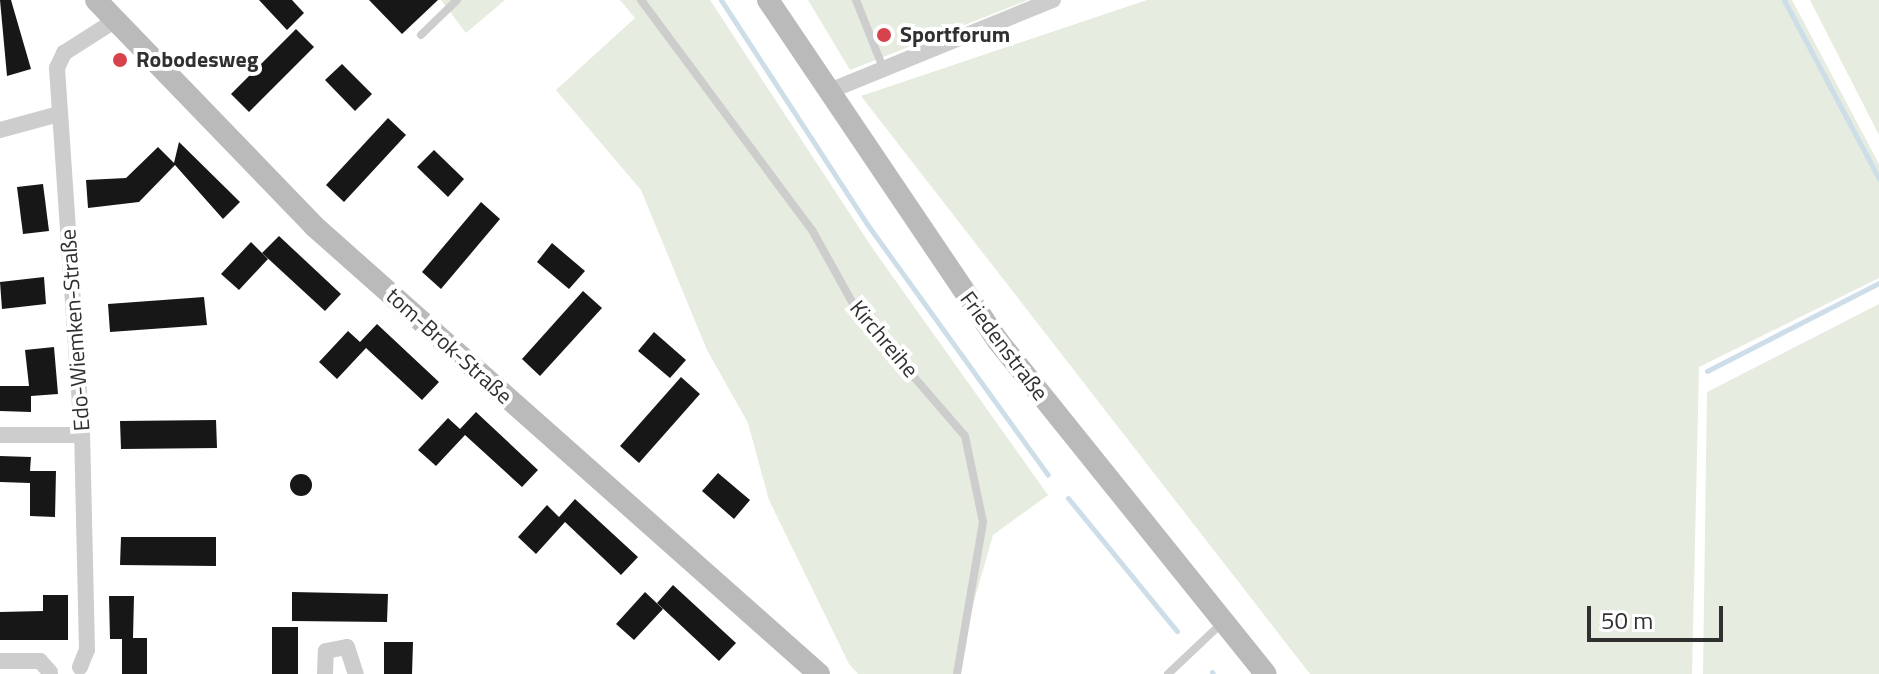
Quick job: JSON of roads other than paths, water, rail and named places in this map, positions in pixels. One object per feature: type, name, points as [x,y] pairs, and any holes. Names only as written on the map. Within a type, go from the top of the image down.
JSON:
[{"type":"street","name":"tom-Brok-Straße","points":[[96,0],[314,226],[819,674]]},
{"type":"street","name":"Friedenstraße","points":[[768,0],[827,92],[998,341],[1266,674]]},
{"type":"street","points":[[827,92],[1053,0]]},
{"type":"street","name":"Edo-Wiemken-Straße","points":[[49,673],[84,670],[87,650],[82,435],[59,114],[59,59],[114,21]]},
{"type":"street","points":[[0,130],[59,114]]},
{"type":"street","points":[[0,435],[82,435]]},
{"type":"street","points":[[325,674],[326,651],[347,647],[356,674]]},
{"type":"street","points":[[0,661],[40,661],[49,673]]},
{"type":"lane","points":[[421,35],[457,0]]},
{"type":"lane","name":"Kirchreihe","points":[[641,0],[812,230],[857,311],[965,436],[983,522],[957,674]]},
{"type":"lane","points":[[856,0],[883,68]]},
{"type":"lane","points":[[1168,674],[1222,623]]},
{"type":"waterway","points":[[721,0],[867,224],[1048,475]]},
{"type":"waterway","points":[[1784,0],[1879,179]]},
{"type":"waterway","points":[[1707,371],[1879,283]]},
{"type":"waterway","points":[[1068,498],[1177,631]]},
{"type":"place","name":"Sportforum","points":[[884,35]]},
{"type":"place","name":"Robodesweg","points":[[120,60]]}]
